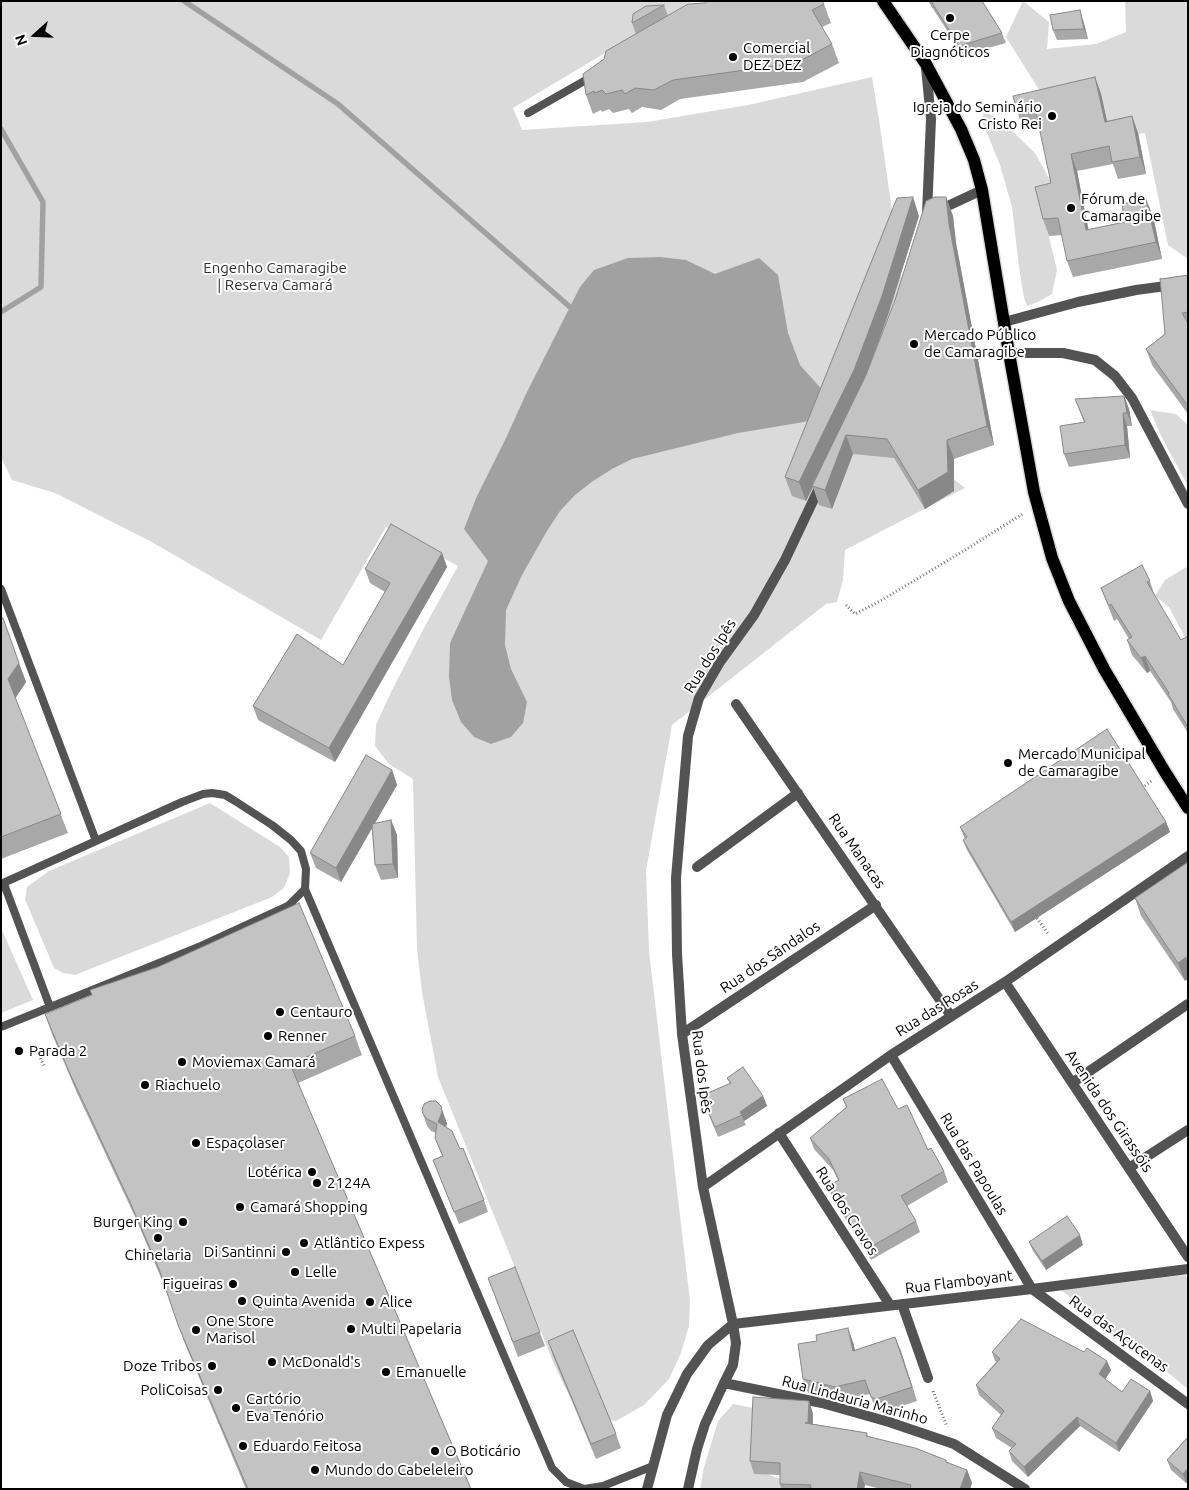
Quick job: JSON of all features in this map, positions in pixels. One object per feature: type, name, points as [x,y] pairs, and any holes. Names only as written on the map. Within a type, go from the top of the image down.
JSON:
[{"type":"main road","points":[[883,1],[926,64],[961,129],[974,160],[982,190],[1009,353],[1038,504],[1052,558],[1069,601],[1104,669],[1164,772],[1188,808]]},
{"type":"street","points":[[926,64],[931,119],[926,220],[982,190]]},
{"type":"street","points":[[1004,322],[1078,302],[1136,290],[1188,283]]},
{"type":"street","points":[[1009,353],[1063,353],[1095,360],[1115,376],[1132,398],[1188,504]]},
{"type":"street","name":"Rua dos Ipês","points":[[688,1489],[699,1441],[705,1424],[733,1366],[736,1343],[703,1187],[682,1034],[675,902],[688,736],[699,698],[720,662],[754,615],[785,560],[824,478]]},
{"type":"street","name":"Rua Manacas","points":[[736,704],[952,1016]]},
{"type":"street","points":[[697,867],[798,793]]},
{"type":"street","name":"Rua das Rosas","points":[[703,1187],[891,1055],[1005,982],[1188,856]]},
{"type":"street","name":"Rua dos Sândalos","points":[[682,1034],[876,905]]},
{"type":"street","name":"Avenida dos Girassóis","points":[[1005,982],[1187,1252]]},
{"type":"street","points":[[1072,1083],[1188,1004]]},
{"type":"street","name":"Rua das Papoulas","points":[[891,1055],[1032,1289]]},
{"type":"street","points":[[1129,1168],[1188,1130]]},
{"type":"street","name":"Rua dos Cravos","points":[[779,1133],[890,1305]]},
{"type":"street","name":"Rua Flamboyant","points":[[733,1324],[1188,1269]]},
{"type":"street","name":"Rua das Açucenas","points":[[1032,1289],[1188,1404]]},
{"type":"street","points":[[902,1304],[928,1378]]},
{"type":"street","points":[[647,1489],[667,1415],[687,1374],[708,1345],[733,1324]]},
{"type":"street","name":"Rua Lindauria Marinho","points":[[724,1383],[822,1403],[889,1422],[954,1444],[1025,1489]]},
{"type":"lane","points":[[528,113],[597,74]]},
{"type":"lane","points":[[1,589],[96,841]]},
{"type":"lane","points":[[50,1007],[2,884],[203,794],[225,795],[272,825],[291,840],[301,851],[306,868],[305,889],[552,1468],[566,1482],[584,1489],[603,1486],[653,1466]]},
{"type":"lane","points":[[1,1027],[237,930],[288,906],[305,889]]},
{"type":"path","points":[[846,605],[855,614],[882,600],[1038,504]]},
{"type":"path","points":[[1037,918],[1056,946]]},
{"type":"path","points":[[38,1055],[44,1066]]},
{"type":"path","points":[[928,1378],[954,1444]]},
{"type":"green space","name":"Engenho Camaragibe | Reserva Camará","points":[[1,1],[692,1],[513,108],[522,130],[647,122],[748,105],[872,77],[927,458],[965,488],[845,550],[843,580],[837,602],[826,604],[672,725],[646,871],[649,951],[690,1301],[689,1326],[681,1353],[669,1379],[644,1405],[616,1421],[592,1419],[575,1405],[564,1385],[438,1077],[422,992],[417,949],[413,779],[389,764],[375,746],[376,725],[391,692],[458,566],[386,527],[321,640],[150,541],[55,493],[12,480],[1,457]]},
{"type":"green space","points":[[1023,1],[1049,22],[1047,49],[1096,44],[1126,32],[1125,1],[1188,1],[1188,259],[1168,245],[1145,133],[1108,139],[1043,96],[1006,37]]},
{"type":"green space","points":[[984,110],[1009,128],[1035,153],[1054,187],[1040,199],[1057,270],[1052,294],[1027,306],[1019,267],[1012,207],[1000,165],[982,121]]},
{"type":"green space","points":[[1150,410],[1176,414],[1188,425],[1188,486],[1162,438]]},
{"type":"green space","points":[[1188,566],[1188,643],[1169,607],[1155,596],[1165,580]]},
{"type":"green space","points":[[210,803],[280,847],[289,857],[290,873],[284,888],[272,897],[75,975],[63,973],[54,968],[25,899],[27,887],[49,871]]},
{"type":"green space","points":[[1,928],[33,1000],[1,1013]]},
{"type":"green space","points":[[1185,1275],[1188,1278],[1188,1389],[1161,1367],[1122,1340],[1061,1290]]},
{"type":"green space","points":[[733,1404],[764,1410],[758,1471],[809,1489],[700,1489],[704,1467],[718,1421]]},
{"type":"shaded area","points":[[660,257],[686,260],[715,274],[759,258],[778,275],[788,333],[800,365],[826,394],[819,417],[804,422],[738,433],[632,459],[593,481],[575,495],[560,511],[547,531],[522,575],[506,610],[505,645],[511,669],[527,702],[523,723],[511,737],[491,744],[474,737],[461,722],[452,700],[449,677],[450,643],[488,561],[464,529],[477,496],[580,287],[594,270],[628,258]]},
{"type":"building","name":"Comercial DEZ DEZ","points":[[708,1],[822,1],[824,4],[812,10],[832,44],[796,63],[673,80],[654,90],[635,88],[625,94],[622,90],[606,94],[602,90],[586,95],[583,74],[604,59],[606,51],[688,4],[705,3]]},
{"type":"building","points":[[931,1],[982,1],[1002,33],[959,46]]},
{"type":"building","points":[[664,5],[632,23],[633,14],[646,6]]},
{"type":"building","points":[[1080,10],[1084,29],[1053,30],[1050,15]]},
{"type":"building","points":[[1095,77],[1105,122],[1132,116],[1140,157],[1112,162],[1109,146],[1071,154],[1086,230],[1125,222],[1122,204],[1146,199],[1156,242],[1067,261],[1058,218],[1043,219],[1035,187],[1051,183],[1035,108],[1017,111],[1013,96]]},
{"type":"building","points":[[913,197],[882,296],[854,370],[799,482],[785,477],[897,198]]},
{"type":"building","name":"Mercado Público de Camaragibe","points":[[935,197],[946,197],[949,224],[987,426],[947,440],[948,472],[918,490],[887,439],[846,435],[825,490],[812,486],[866,375],[895,300],[926,201]]},
{"type":"building","points":[[1188,275],[1188,312],[1182,313],[1188,323],[1188,406],[1146,349],[1165,334],[1160,278]]},
{"type":"building","points":[[1124,396],[1127,413],[1123,413],[1125,445],[1064,454],[1060,426],[1085,422],[1075,399]]},
{"type":"building","points":[[391,524],[442,553],[329,748],[253,706],[297,634],[343,665],[390,583],[365,569]]},
{"type":"building","points":[[1142,565],[1150,581],[1147,582],[1181,640],[1188,636],[1188,727],[1145,656],[1141,658],[1127,640],[1132,637],[1111,604],[1109,606],[1101,588]]},
{"type":"building","points":[[1,618],[3,618],[19,663],[8,679],[61,814],[1,837]]},
{"type":"building","points":[[1107,729],[1166,822],[1011,922],[963,840],[967,837],[960,827]]},
{"type":"building","points":[[366,755],[392,770],[336,868],[310,853]]},
{"type":"building","points":[[391,820],[393,864],[375,865],[372,824]]},
{"type":"building","points":[[1188,862],[1188,956],[1178,963],[1135,898]]},
{"type":"building","name":"Camará Shopping","points":[[299,903],[355,1036],[290,1064],[471,1489],[248,1489],[178,1325],[159,1269],[70,1074],[45,1014],[92,995],[90,990],[158,967]]},
{"type":"building","points":[[743,1067],[763,1096],[740,1112],[742,1115],[715,1127],[701,1096],[731,1083],[727,1078]]},
{"type":"building","points":[[882,1079],[898,1109],[907,1105],[928,1150],[931,1148],[944,1171],[901,1196],[916,1221],[867,1249],[828,1186],[839,1180],[829,1159],[810,1138],[847,1107],[843,1099]]},
{"type":"building","points":[[436,1101],[441,1106],[442,1112],[438,1122],[452,1131],[460,1149],[463,1148],[484,1200],[454,1212],[433,1160],[443,1156],[435,1138],[437,1124],[427,1119],[422,1110],[424,1104]]},
{"type":"building","points":[[1067,1216],[1080,1235],[1042,1261],[1029,1242]]},
{"type":"building","points":[[515,1267],[540,1332],[513,1342],[488,1278]]},
{"type":"building","points":[[1021,1319],[1084,1352],[1087,1348],[1107,1361],[1099,1374],[1122,1392],[1131,1379],[1150,1391],[1116,1443],[1077,1417],[1024,1467],[1009,1451],[1016,1444],[992,1428],[1004,1411],[976,1385],[1000,1359],[992,1352]]},
{"type":"building","points":[[848,1328],[853,1351],[895,1337],[912,1387],[876,1399],[871,1397],[865,1380],[835,1387],[803,1379],[798,1344],[817,1341],[816,1335]]},
{"type":"building","points":[[573,1330],[616,1434],[591,1444],[548,1341]]},
{"type":"building","points":[[753,1397],[809,1401],[808,1422],[805,1423],[867,1433],[866,1436],[915,1448],[946,1460],[946,1462],[967,1470],[960,1489],[910,1489],[911,1485],[860,1472],[857,1489],[816,1489],[810,1488],[811,1485],[780,1484],[780,1463],[750,1461]]},
{"type":"building","points":[[1188,1437],[1188,1468],[1183,1474],[1167,1460]]},
{"type":"waterway","points":[[184,1],[338,104],[570,307]]},
{"type":"waterway","points":[[1,129],[43,202],[41,287],[1,312]]},
{"type":"place","name":"Cerpe Diagnóticos","points":[[950,18]]},
{"type":"place","name":"Comercial DEZ DEZ","points":[[733,57]]},
{"type":"place","name":"Igreja do Seminário Cristo Rei","points":[[1052,116]]},
{"type":"place","name":"Fórum de Camaragibe","points":[[1071,208]]},
{"type":"place","name":"Mercado Público de Camaragibe","points":[[914,344]]},
{"type":"place","name":"Mercado Municipal de Camaragibe","points":[[1008,763]]},
{"type":"place","name":"Centauro","points":[[280,1012]]},
{"type":"place","name":"Renner","points":[[268,1036]]},
{"type":"place","name":"Parada 2","points":[[19,1051]]},
{"type":"place","name":"Moviemax Camará","points":[[182,1062]]},
{"type":"place","name":"Riachuelo","points":[[145,1085]]},
{"type":"place","name":"Espaçolaser","points":[[196,1143]]},
{"type":"place","name":"Lotérica","points":[[312,1172]]},
{"type":"place","name":"2124A","points":[[317,1183]]},
{"type":"place","name":"Camará Shopping","points":[[240,1207]]},
{"type":"place","name":"Burger King","points":[[183,1222]]},
{"type":"place","name":"Chinelaria","points":[[158,1238]]},
{"type":"place","name":"Atlântico Expess","points":[[304,1243]]},
{"type":"place","name":"Di Santinni","points":[[286,1252]]},
{"type":"place","name":"Lelle","points":[[295,1272]]},
{"type":"place","name":"Figueiras","points":[[233,1284]]},
{"type":"place","name":"Quinta Avenida","points":[[242,1301]]},
{"type":"place","name":"Alice","points":[[370,1302]]},
{"type":"place","name":"Multi Papelaria","points":[[351,1329]]},
{"type":"place","name":"One Store Marisol","points":[[196,1330]]},
{"type":"place","name":"McDonald's","points":[[272,1362]]},
{"type":"place","name":"Doze Tribos","points":[[212,1366]]},
{"type":"place","name":"Emanuelle","points":[[386,1372]]},
{"type":"place","name":"PoliCoisas","points":[[218,1390]]},
{"type":"place","name":"Cartório Eva Tenório","points":[[236,1408]]},
{"type":"place","name":"Eduardo Feitosa","points":[[243,1446]]},
{"type":"place","name":"O Boticário","points":[[435,1451]]},
{"type":"place","name":"Mundo do Cabeleleiro","points":[[315,1470]]}]
